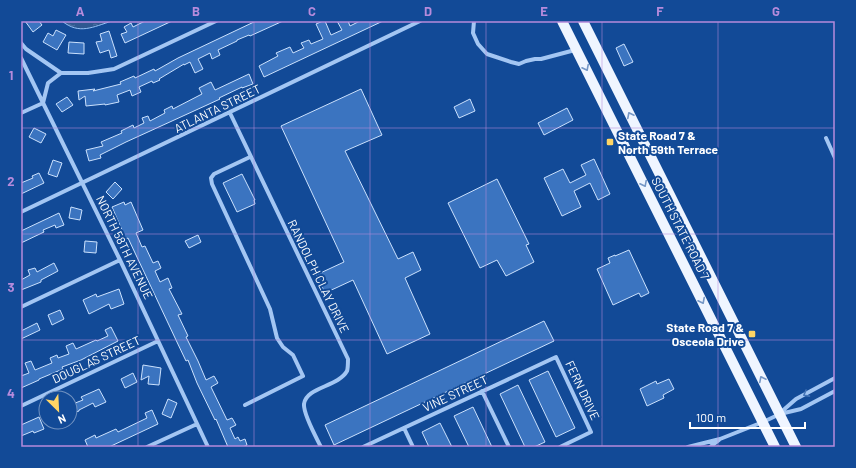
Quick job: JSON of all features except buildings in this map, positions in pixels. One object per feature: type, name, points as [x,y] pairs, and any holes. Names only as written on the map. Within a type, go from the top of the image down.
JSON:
[{"type":"main road","name":"SOUTH STATE ROAD 7","points":[[562,21],[775,447]]},
{"type":"main road","name":"SOUTH STATE ROAD 7","points":[[583,21],[796,447]]},
{"type":"street","points":[[21,43],[26,49],[61,73],[88,73],[114,69],[216,21]]},
{"type":"street","name":"ATLANTA STREET","points":[[21,212],[420,21]]},
{"type":"street","points":[[474,21],[473,33],[478,44],[487,54],[510,62],[519,64],[576,49]]},
{"type":"street","name":"NORTH 58TH AVENUE","points":[[21,58],[83,183],[208,447]]},
{"type":"street","points":[[21,113],[43,103],[48,83],[61,73]]},
{"type":"street","name":"RANDOLPH CLAY DRIVE","points":[[230,113],[348,359],[347,370],[340,379],[309,394],[304,403],[305,412],[321,447]]},
{"type":"street","points":[[826,138],[835,158]]},
{"type":"street","points":[[245,405],[303,376],[293,355],[283,347],[277,338],[270,309],[212,184],[211,178],[214,174],[250,157]]},
{"type":"street","points":[[21,307],[120,260]]},
{"type":"street","name":"DOUGLAS STREET","points":[[21,406],[158,341]]},
{"type":"street","name":"VINE STREET","points":[[363,447],[556,357]]},
{"type":"street","name":"FERN DRIVE","points":[[556,357],[591,432],[560,447]]},
{"type":"street","points":[[780,414],[796,399],[835,378]]},
{"type":"street","points":[[482,391],[509,447]]},
{"type":"street","points":[[688,447],[720,439],[780,414],[801,409],[835,391]]},
{"type":"street","points":[[147,447],[197,424]]},
{"type":"street","points":[[404,428],[413,447]]},
{"type":"street","points":[[710,447],[720,439]]},
{"type":"water","points":[[62,21],[112,21],[80,29],[74,28]]},
{"type":"place","name":"State Road 7 & North 59th Terrace","points":[[610,142]]},
{"type":"place","name":"State Road 7 & Osceola Drive","points":[[752,334]]}]
